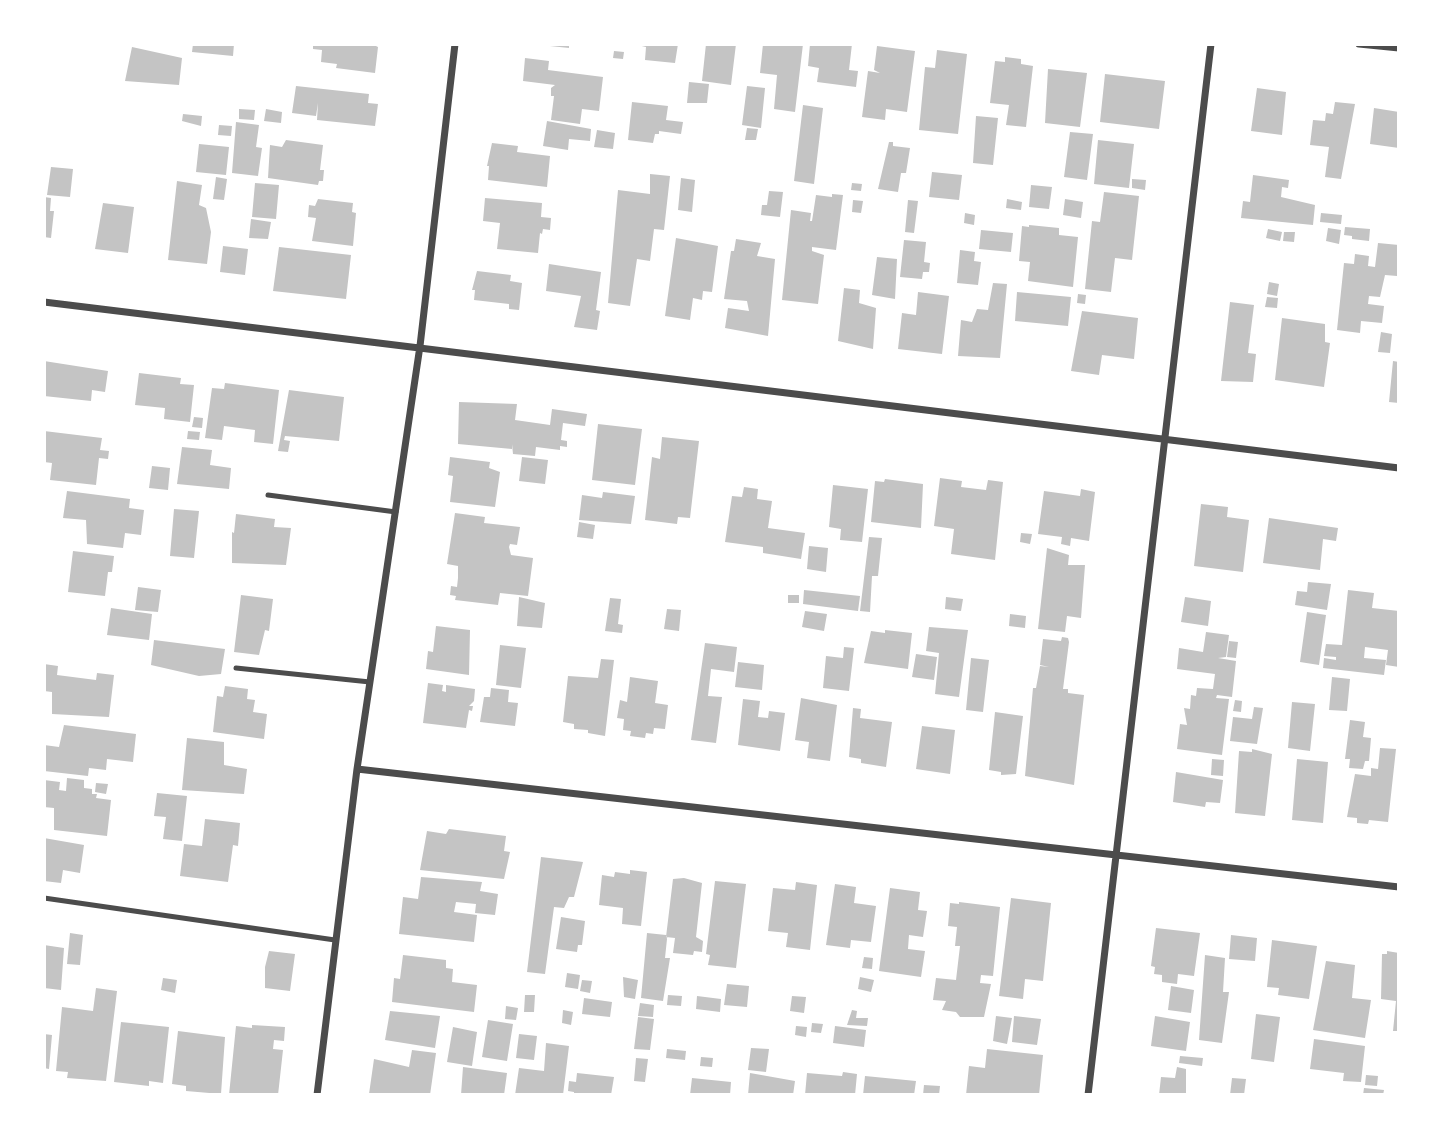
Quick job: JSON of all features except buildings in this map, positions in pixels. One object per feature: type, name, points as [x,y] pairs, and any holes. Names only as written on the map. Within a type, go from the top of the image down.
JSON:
[{"type":"street","points":[[317,1095],[357,769],[420,346],[455,44]]},
{"type":"street","points":[[1088,1095],[1211,44]]},
{"type":"street","points":[[1359,44],[1399,48]]},
{"type":"street","points":[[44,302],[1399,468]]},
{"type":"street","points":[[357,769],[1399,887]]},
{"type":"lane","points":[[268,495],[396,512]]},
{"type":"lane","points":[[236,668],[370,682]]},
{"type":"lane","points":[[44,898],[335,940]]}]
